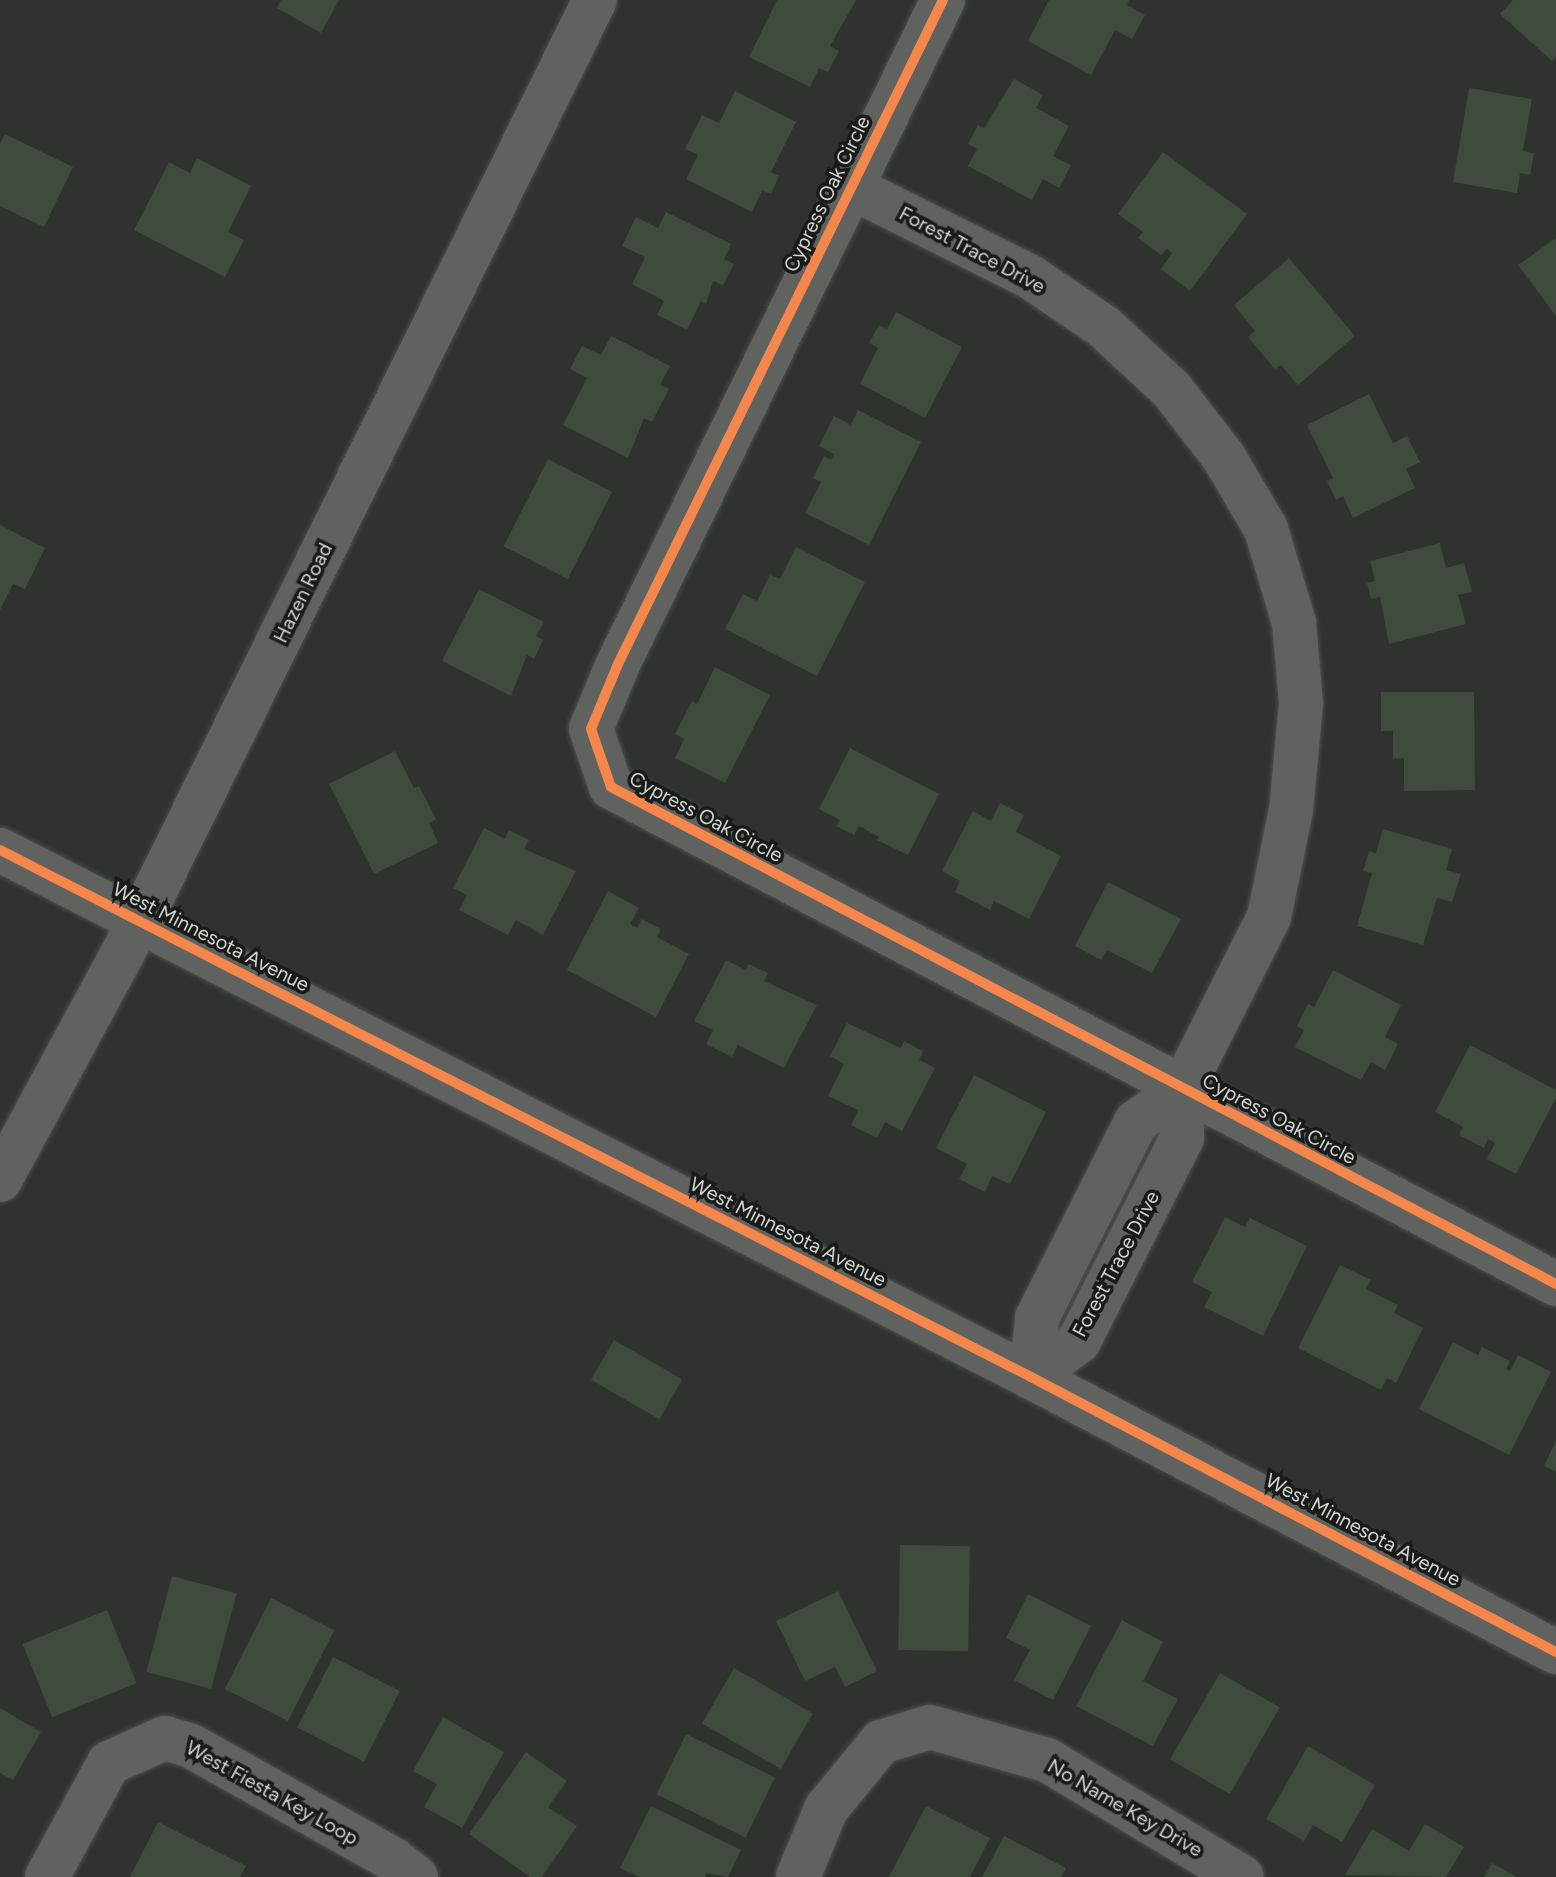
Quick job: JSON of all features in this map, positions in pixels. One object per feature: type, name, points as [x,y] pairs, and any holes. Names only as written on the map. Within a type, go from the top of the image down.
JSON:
[{"type":"street","name":"Hazen Road","points":[[0,1180],[140,921],[595,0]]},
{"type":"street","name":"Cypress Oak Circle","points":[[943,0],[618,664],[591,729],[611,787],[1556,1284]]},
{"type":"street","name":"Forest Trace Drive","points":[[851,187],[1029,276],[1104,327],[1171,389],[1223,456],[1266,529],[1294,623],[1301,703],[1291,810],[1269,917],[1182,1089],[1136,1122],[1037,1318],[1031,1377]]},
{"type":"street","name":"West Minnesota Avenue","points":[[0,850],[1031,1377],[1556,1652]]},
{"type":"street","name":"No Name Key Drive","points":[[798,1877],[826,1809],[881,1742],[930,1727],[1047,1760],[1242,1877]]},
{"type":"street","name":"West Fiesta Key Loop","points":[[47,1877],[109,1763],[165,1738],[191,1746],[394,1860],[416,1877]]},
{"type":"building","points":[[281,0],[339,0],[321,33],[277,8]]},
{"type":"building","points":[[777,0],[856,0],[830,46],[839,51],[828,72],[819,68],[810,87],[749,57]]},
{"type":"building","points":[[1049,0],[1130,0],[1127,5],[1145,15],[1132,39],[1115,30],[1091,75],[1028,41]]},
{"type":"building","points":[[1513,0],[1556,0],[1556,57],[1552,61],[1500,14]]},
{"type":"building","points":[[1014,79],[1043,95],[1036,108],[1069,126],[1053,156],[1071,165],[1059,188],[1043,179],[1032,200],[968,166],[977,149],[968,144],[978,125],[984,128]]},
{"type":"building","points":[[1469,88],[1532,99],[1523,151],[1534,153],[1530,175],[1520,173],[1517,193],[1453,182]]},
{"type":"building","points":[[735,91],[796,122],[771,172],[779,176],[771,194],[762,191],[752,212],[686,179],[698,155],[685,149],[702,115],[719,123]]},
{"type":"building","points":[[5,134],[73,167],[44,227],[0,206],[0,144]]},
{"type":"building","points":[[1163,152],[1247,214],[1190,291],[1161,269],[1172,253],[1167,249],[1161,255],[1138,238],[1143,232],[1118,214]]},
{"type":"building","points":[[197,158],[251,186],[228,232],[244,240],[225,277],[134,230],[169,162],[190,173]]},
{"type":"building","points":[[666,212],[731,244],[724,259],[734,264],[723,285],[713,281],[706,304],[701,301],[687,330],[657,315],[664,301],[632,284],[645,257],[622,246],[636,217],[658,228]]},
{"type":"building","points":[[1556,238],[1556,316],[1518,265]]},
{"type":"building","points":[[1289,258],[1355,336],[1298,385],[1281,365],[1275,369],[1248,337],[1255,331],[1234,305]]},
{"type":"building","points":[[896,312],[962,347],[925,418],[860,384],[878,348],[869,343],[879,325],[887,329]]},
{"type":"building","points":[[611,336],[670,366],[660,385],[669,389],[652,422],[644,418],[628,458],[563,425],[587,378],[570,369],[582,346],[601,355]]},
{"type":"building","points":[[1369,394],[1393,443],[1407,436],[1420,462],[1406,469],[1415,488],[1353,518],[1343,496],[1336,500],[1327,481],[1333,478],[1307,425]]},
{"type":"building","points":[[858,410],[921,442],[869,545],[805,513],[821,482],[813,478],[824,456],[831,460],[834,454],[819,446],[834,416],[851,425]]},
{"type":"building","points":[[548,459],[612,492],[568,579],[504,546]]},
{"type":"building","points":[[0,525],[45,548],[25,589],[13,584],[0,610]]},
{"type":"building","points":[[1440,543],[1446,568],[1464,563],[1472,592],[1458,595],[1466,624],[1389,644],[1380,597],[1371,599],[1367,583],[1375,581],[1370,561]]},
{"type":"building","points":[[796,547],[865,582],[817,676],[725,629],[743,594],[757,601],[770,575],[780,579]]},
{"type":"building","points":[[479,589],[544,622],[536,636],[543,640],[534,659],[527,655],[511,696],[442,661]]},
{"type":"building","points":[[715,667],[770,695],[725,783],[675,758],[684,739],[675,734],[692,701],[697,704]]},
{"type":"building","points":[[1381,692],[1474,692],[1475,790],[1404,791],[1404,758],[1393,759],[1393,731],[1381,731]]},
{"type":"building","points":[[850,748],[939,794],[908,855],[877,840],[879,837],[859,826],[854,835],[836,826],[840,820],[819,809]]},
{"type":"building","points":[[395,751],[414,788],[419,786],[436,819],[429,823],[438,843],[374,874],[329,784]]},
{"type":"building","points":[[1000,803],[1024,815],[1016,832],[1061,856],[1029,919],[994,901],[990,910],[955,892],[960,881],[942,871],[973,811],[991,821]]},
{"type":"building","points":[[484,828],[505,839],[509,830],[529,840],[524,849],[576,871],[543,935],[516,920],[508,935],[459,910],[467,895],[453,888]]},
{"type":"building","points":[[1383,829],[1452,849],[1446,870],[1461,874],[1452,902],[1437,898],[1423,945],[1357,926],[1372,873],[1363,871],[1369,851],[1376,853]]},
{"type":"building","points":[[1108,882],[1181,919],[1152,973],[1107,950],[1101,960],[1075,946]]},
{"type":"building","points":[[608,891],[639,908],[630,924],[637,928],[642,919],[661,929],[657,937],[689,954],[656,1017],[567,970]]},
{"type":"building","points":[[726,960],[746,970],[749,964],[768,973],[764,981],[817,1005],[784,1068],[738,1045],[732,1057],[706,1044],[713,1030],[694,1021]]},
{"type":"building","points":[[1333,970],[1401,1005],[1385,1037],[1398,1044],[1385,1070],[1371,1062],[1361,1080],[1295,1047],[1304,1030],[1297,1026],[1308,1004],[1314,1007]]},
{"type":"building","points":[[847,1023],[901,1048],[904,1041],[923,1051],[919,1060],[935,1068],[902,1131],[885,1122],[877,1138],[851,1125],[858,1110],[828,1096],[844,1064],[830,1056]]},
{"type":"building","points":[[1470,1045],[1556,1090],[1556,1098],[1516,1174],[1487,1159],[1495,1143],[1488,1139],[1484,1148],[1459,1135],[1463,1127],[1435,1112]]},
{"type":"building","points":[[974,1075],[1046,1112],[1010,1184],[992,1176],[985,1192],[959,1179],[967,1164],[936,1148]]},
{"type":"building","points":[[1225,1217],[1245,1227],[1250,1218],[1307,1246],[1263,1336],[1204,1307],[1212,1292],[1192,1282]]},
{"type":"building","points":[[1340,1265],[1371,1280],[1366,1289],[1398,1305],[1394,1313],[1423,1328],[1396,1383],[1387,1378],[1381,1390],[1298,1348]]},
{"type":"building","points":[[614,1340],[682,1380],[659,1419],[591,1380]]},
{"type":"building","points":[[1453,1342],[1478,1355],[1482,1347],[1510,1361],[1506,1369],[1510,1371],[1518,1355],[1551,1372],[1509,1455],[1419,1409]]},
{"type":"building","points":[[1556,1441],[1556,1472],[1544,1466]]},
{"type":"building","points":[[900,1545],[970,1546],[968,1651],[898,1650]]},
{"type":"building","points":[[172,1576],[237,1593],[211,1689],[146,1672]]},
{"type":"building","points":[[838,1591],[877,1671],[845,1687],[835,1667],[805,1681],[776,1621]]},
{"type":"building","points":[[1028,1594],[1091,1626],[1053,1700],[1014,1680],[1030,1650],[1006,1638]]},
{"type":"building","points":[[271,1598],[334,1630],[288,1721],[225,1689]]},
{"type":"building","points":[[107,1610],[137,1683],[52,1717],[23,1644]]},
{"type":"building","points":[[1122,1620],[1163,1642],[1143,1681],[1178,1699],[1153,1746],[1076,1706]]},
{"type":"building","points":[[333,1657],[400,1691],[364,1761],[297,1727]]},
{"type":"building","points":[[734,1668],[813,1714],[781,1769],[702,1723]]},
{"type":"building","points":[[1220,1673],[1280,1707],[1230,1794],[1170,1760]]},
{"type":"building","points":[[0,1708],[41,1732],[13,1780],[0,1773]]},
{"type":"building","points":[[443,1717],[504,1752],[462,1828],[424,1807],[437,1784],[413,1771]]},
{"type":"building","points":[[686,1734],[775,1777],[746,1838],[657,1794]]},
{"type":"building","points":[[1308,1746],[1375,1785],[1342,1842],[1313,1825],[1304,1841],[1266,1819]]},
{"type":"building","points":[[526,1752],[567,1781],[548,1807],[577,1826],[542,1877],[530,1877],[469,1834]]},
{"type":"building","points":[[651,1806],[741,1850],[728,1877],[707,1873],[705,1877],[639,1877],[620,1868]]},
{"type":"building","points":[[926,1806],[990,1838],[970,1877],[889,1877]]},
{"type":"building","points":[[158,1822],[246,1866],[240,1877],[130,1877]]},
{"type":"building","points":[[1425,1824],[1464,1847],[1446,1877],[1345,1875],[1372,1829],[1409,1851]]},
{"type":"building","points":[[1004,1836],[1066,1868],[1061,1877],[982,1877]]},
{"type":"building","points":[[1492,1863],[1517,1877],[1484,1877]]},
{"type":"cycle path","points":[[943,0],[618,664],[591,729],[611,787],[1556,1284]]},
{"type":"cycle path","points":[[0,850],[1031,1377],[1556,1652]]}]
